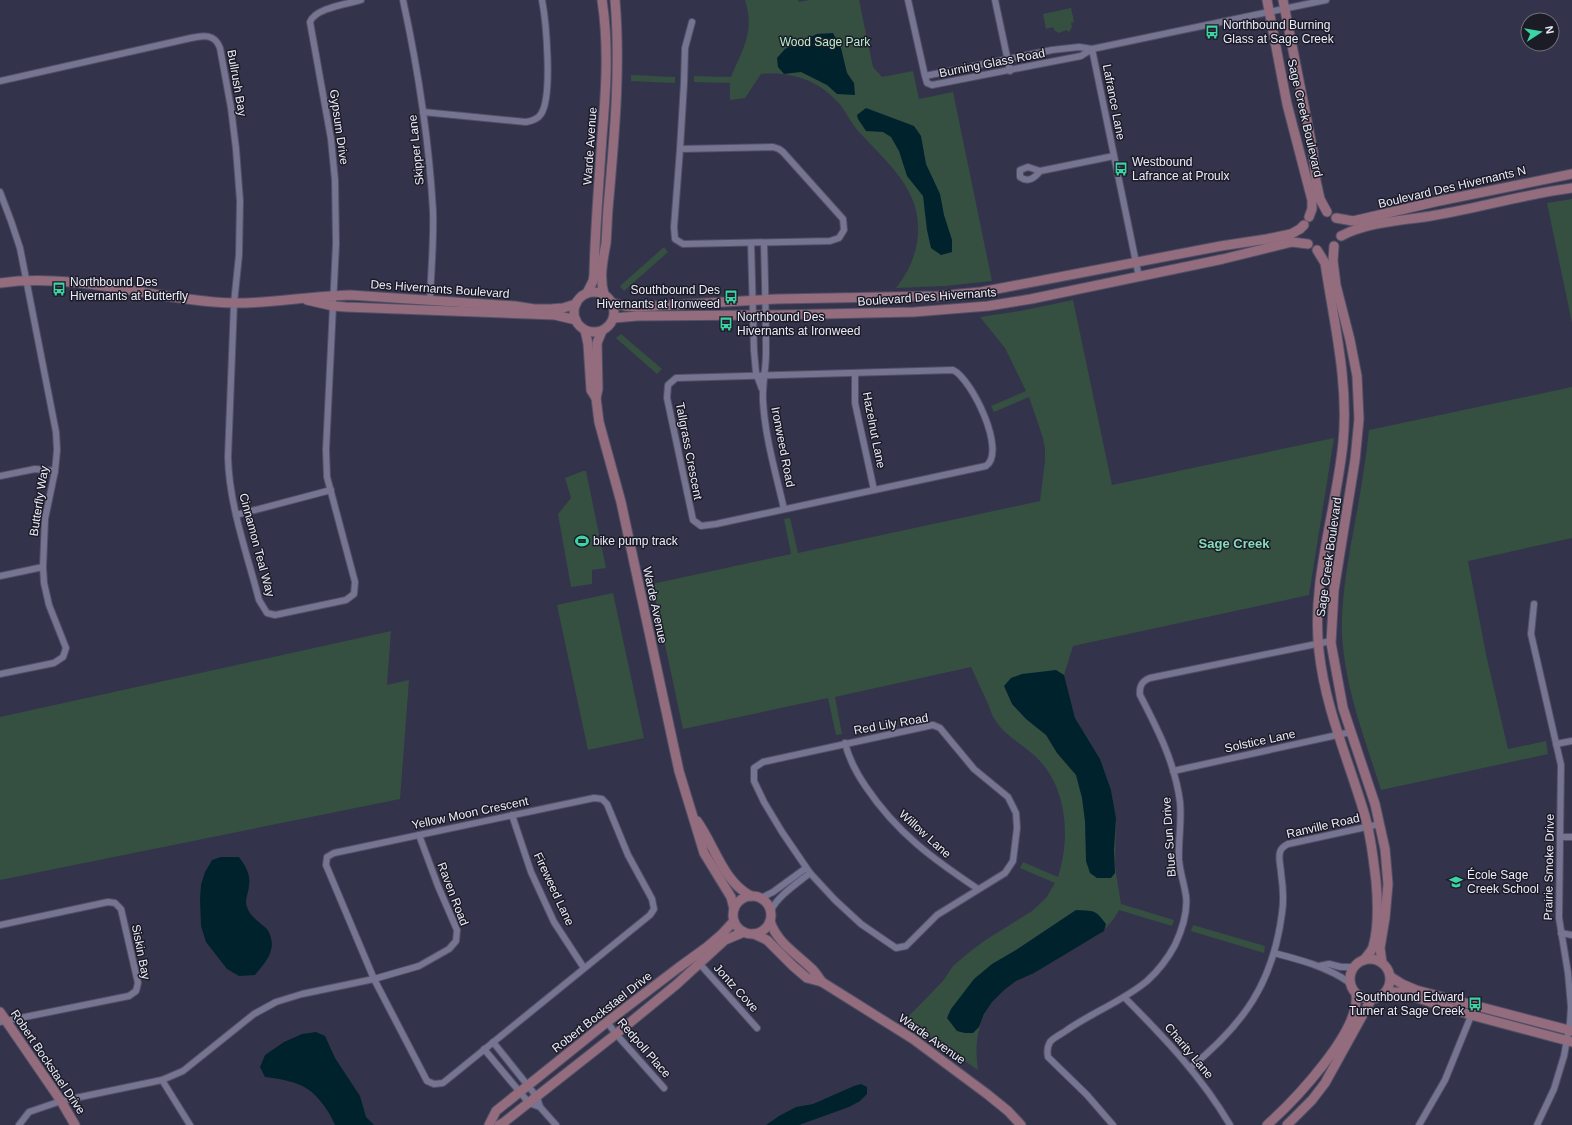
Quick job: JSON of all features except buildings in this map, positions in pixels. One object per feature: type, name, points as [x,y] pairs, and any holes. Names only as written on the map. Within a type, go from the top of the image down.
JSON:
[{"type":"street","name":"Gypsum Drive","points":[[334,295],[336,244],[335,180],[331,139],[310,22],[311,18],[315,14],[324,10],[361,0]]},
{"type":"street","name":"Skipper Lane","points":[[403,0],[423,112],[433,212],[430,300]]},
{"type":"street","points":[[423,112],[526,122],[538,118],[544,108],[547,82],[547,36],[542,0]]},
{"type":"street","name":"Warde Avenue","points":[[587,293],[593,281],[594,275],[595,234],[606,84],[606,36],[602,0]]},
{"type":"street","name":"Warde Avenue","points":[[604,294],[601,274],[606,240],[618,79],[618,50],[614,0]]},
{"type":"street","points":[[908,0],[925,76]]},
{"type":"street","points":[[995,0],[1010,71]]},
{"type":"street","name":"Sage Creek Boulevard","points":[[1267,0],[1287,104],[1312,200],[1312,209],[1306,221]]},
{"type":"street","name":"Burning Glass Road","points":[[1092,49],[1081,56],[939,85],[927,83],[925,76],[1008,59],[1079,47],[1092,49],[1269,12],[1284,5],[1326,0]]},
{"type":"street","name":"Sage Creek Boulevard","points":[[1284,5],[1313,151],[1316,181],[1320,199],[1327,212]]},
{"type":"street","points":[[680,149],[773,147],[779,149],[843,219],[844,230],[842,234],[835,240],[764,243],[683,244],[675,239],[674,227],[680,149],[685,48],[692,22]]},
{"type":"street","name":"Bullrush Bay","points":[[0,81],[191,38],[208,36],[214,38],[220,48],[231,108],[240,201],[239,255],[234,303]]},
{"type":"street","name":"Lafrance Lane","points":[[1092,49],[1138,277]]},
{"type":"street","points":[[1040,171],[1114,156]]},
{"type":"street","name":"Boulevard Des Hivernants N","points":[[1336,218],[1353,221],[1439,201],[1572,174]]},
{"type":"street","name":"Boulevard Des Hivernants N","points":[[1341,236],[1355,229],[1366,226],[1434,216],[1572,188]]},
{"type":"street","points":[[0,192],[20,248],[26,281]]},
{"type":"street","points":[[1319,212],[1327,212],[1336,218],[1341,228],[1341,236],[1334,246],[1328,250],[1317,250],[1308,244],[1304,237],[1306,221],[1319,212]]},
{"type":"street","name":"Boulevard Des Hivernants","points":[[612,303],[638,307],[766,300],[914,297],[981,292],[1220,246],[1266,240],[1291,234],[1306,221]]},
{"type":"street","name":"Boulevard Des Hivernants","points":[[614,318],[637,316],[753,316],[914,312],[988,306],[1138,277],[1292,242],[1308,244]]},
{"type":"street","name":"Ironweed Road","points":[[751,243],[754,350],[757,375],[762,388],[764,414],[784,510]]},
{"type":"street","name":"Ironweed Road","points":[[762,388],[765,375],[766,315],[764,243]]},
{"type":"street","name":"Sage Creek Boulevard","points":[[1334,246],[1333,261],[1336,285],[1350,340],[1357,376],[1359,419],[1356,453],[1334,590],[1332,608],[1332,641],[1339,688],[1351,732],[1368,780],[1385,849],[1388,884],[1386,918],[1380,948],[1382,963]]},
{"type":"street","name":"Sage Creek Boulevard","points":[[1317,250],[1324,263],[1343,378],[1344,412],[1343,445],[1323,558],[1317,616],[1318,643],[1326,694],[1362,807],[1374,863],[1378,903],[1377,921],[1373,948],[1364,960]]},
{"type":"street","name":"Des Hivernants Boulevard","points":[[0,283],[26,281],[66,282],[188,299],[234,303],[301,299],[334,295],[361,295],[515,306],[534,309],[563,308],[576,304]]},
{"type":"street","name":"Butterfly Way","points":[[0,674],[54,663],[65,654],[66,648],[49,605],[44,583],[43,566],[45,519],[55,471],[57,450],[54,417],[26,281]]},
{"type":"street","points":[[596,292],[604,294],[612,303],[614,308],[614,318],[609,326],[602,331],[596,332],[585,330],[576,320],[574,312],[576,304],[582,296],[587,293],[596,292]]},
{"type":"street","name":"Cinnamon Teal Way","points":[[234,303],[228,457],[230,484],[236,515],[260,600],[267,613],[275,615],[346,600],[354,594],[355,582],[328,477],[326,450],[334,295]]},
{"type":"street","name":"Des Hivernants Boulevard","points":[[301,299],[333,306],[556,315],[576,320]]},
{"type":"street","name":"Warde Avenue","points":[[585,330],[588,344],[591,390],[596,398]]},
{"type":"street","name":"Warde Avenue","points":[[602,331],[597,344],[598,388],[596,398],[599,422],[621,502],[679,771],[693,816],[697,835],[704,853],[731,897],[734,909]]},
{"type":"street","name":"Tallgrass Crescent","points":[[953,370],[958,372],[973,393],[985,416],[991,442],[992,458],[990,463],[986,466],[708,526],[696,524],[691,517],[669,412],[667,398],[668,385],[676,378],[765,375],[953,370]]},
{"type":"street","name":"Hazelnut Lane","points":[[855,373],[855,403],[874,490]]},
{"type":"street","points":[[0,476],[36,469],[55,471]]},
{"type":"street","points":[[236,515],[331,490]]},
{"type":"street","points":[[0,576],[43,566]]},
{"type":"street","name":"Prairie Smoke Drive","points":[[1534,604],[1531,634],[1561,765],[1562,778],[1558,896],[1561,933],[1570,991],[1569,1037],[1554,1089],[1537,1125]]},
{"type":"street","name":"Blue Sun Drive","points":[[1114,1125],[1087,1095],[1048,1057],[1047,1052],[1050,1043],[1056,1038],[1086,1018],[1124,997],[1148,980],[1166,959],[1181,930],[1185,918],[1186,896],[1179,856],[1180,803],[1173,771],[1164,742],[1140,695],[1139,689],[1141,684],[1145,680],[1332,641]]},
{"type":"street","name":"Red Lily Road","points":[[933,725],[940,728],[974,769],[1008,797],[1016,813],[1017,828],[1013,861],[1005,873],[937,915],[906,946],[896,948],[861,924],[835,900],[808,870],[782,832],[764,802],[754,781],[754,768],[763,762],[845,744],[933,725]]},
{"type":"street","name":"Solstice Lane","points":[[1173,771],[1351,732]]},
{"type":"street","points":[[1556,744],[1572,741]]},
{"type":"street","name":"Willow Lane","points":[[845,744],[847,754],[861,780],[878,805],[903,834],[940,864],[978,889]]},
{"type":"street","name":"Yellow Moon Crescent","points":[[594,798],[602,799],[607,804],[628,855],[652,899],[654,909],[650,915],[443,1083],[434,1084],[427,1081],[374,978],[326,865],[327,857],[334,853],[512,815],[594,798]]},
{"type":"street","name":"Fireweed Lane","points":[[512,815],[531,872],[554,922],[584,968]]},
{"type":"street","name":"Warde Avenue","points":[[693,816],[705,834],[712,849],[734,882],[742,891],[751,896]]},
{"type":"street","name":"Ranville Road","points":[[1190,1068],[1216,1046],[1240,1020],[1252,1003],[1263,983],[1274,953],[1283,907],[1282,874],[1279,859],[1280,850],[1288,844],[1380,824]]},
{"type":"street","name":"Raven Road","points":[[374,978],[420,966],[448,949],[456,941],[457,930],[438,886],[419,835]]},
{"type":"street","points":[[1560,837],[1572,837]]},
{"type":"street","points":[[761,898],[808,870]]},
{"type":"street","points":[[771,911],[766,901],[761,898],[751,896],[742,898],[734,909],[734,921],[744,932],[754,934],[767,928],[770,921],[772,907],[778,899],[808,870]]},
{"type":"street","name":"Siskin Bay","points":[[0,925],[108,902],[115,903],[120,909],[138,983],[136,991],[129,996],[3,1022]]},
{"type":"street","name":"Robert Bockstael Drive","points":[[489,1125],[496,1111],[607,1022],[707,947],[734,921]]},
{"type":"street","name":"Warde Avenue","points":[[770,921],[775,932],[784,944],[812,969],[822,982]]},
{"type":"street","name":"Robert Bockstael Drive","points":[[499,1125],[537,1097],[616,1034],[677,984],[725,940],[744,932]]},
{"type":"street","points":[[1561,933],[1572,935]]},
{"type":"street","name":"Warde Avenue","points":[[754,934],[767,940],[806,978],[822,982],[913,1039],[987,1094],[1008,1111],[1021,1125]]},
{"type":"street","points":[[1267,1125],[1302,1091],[1338,1043],[1355,1011],[1357,1001],[1356,994],[1350,984],[1339,976],[1319,966],[1274,953]]},
{"type":"street","points":[[1319,966],[1329,964],[1341,967],[1354,967],[1364,960],[1371,959],[1382,963],[1388,969],[1391,977],[1390,985],[1381,997],[1370,1000],[1362,998],[1356,994]]},
{"type":"street","name":"Jontz Cove","points":[[699,963],[757,1028]]},
{"type":"street","points":[[1350,984],[1350,978],[1354,967]]},
{"type":"street","points":[[1391,977],[1416,990],[1569,1037]]},
{"type":"street","points":[[19,1125],[29,1112],[61,1101],[162,1080],[183,1070],[254,1014],[276,1002],[302,994],[374,978]]},
{"type":"street","points":[[1386,992],[1399,992],[1472,1013],[1569,1037]]},
{"type":"street","name":"Charity Lane","points":[[1124,997],[1158,1031],[1190,1068],[1230,1125]]},
{"type":"street","points":[[1287,1125],[1312,1100],[1325,1083],[1370,1000]]},
{"type":"street","name":"Robert Bockstael Drive","points":[[0,1012],[3,1022],[61,1101],[75,1125]]},
{"type":"street","points":[[1419,1125],[1445,1080],[1472,1013]]},
{"type":"street","name":"Redpoll Place","points":[[607,1022],[664,1088]]},
{"type":"street","points":[[492,1042],[537,1097],[540,1107],[556,1125]]},
{"type":"street","points":[[484,1049],[519,1093],[529,1103],[540,1107]]},
{"type":"street","points":[[162,1080],[190,1125]]},
{"type":"green space","name":"Wood Sage Park","points":[[745,0],[798,0],[799,2],[809,0],[859,0],[873,67],[882,77],[913,71],[919,99],[953,92],[992,281],[945,286],[896,288],[910,266],[917,242],[918,229],[914,204],[909,192],[899,176],[858,131],[842,107],[825,90],[816,84],[795,76],[773,73],[761,74],[745,98],[730,100],[730,83],[694,82],[694,76],[731,77],[746,40],[748,31],[749,21]]},
{"type":"green space","points":[[1071,8],[1074,22],[1071,23],[1072,27],[1069,32],[1066,30],[1059,33],[1055,31],[1053,27],[1046,29],[1043,14]]},
{"type":"green space","points":[[631,75],[675,77],[675,83],[631,81]]},
{"type":"green space","points":[[1572,199],[1572,323],[1547,203]]},
{"type":"green space","points":[[664,247],[668,252],[624,291],[620,286]]},
{"type":"green space","points":[[1073,300],[1112,485],[1334,438],[1309,595],[1073,646],[1064,675],[1075,718],[1100,759],[1111,790],[1116,818],[1115,867],[1121,904],[1174,920],[1172,926],[1119,910],[1106,928],[1101,932],[1035,972],[1008,986],[998,994],[991,1003],[981,1024],[977,1047],[978,1070],[905,1020],[943,981],[953,966],[984,941],[1032,911],[1046,898],[1055,883],[1020,868],[1023,862],[1058,877],[1064,847],[1064,816],[1061,801],[1049,773],[1035,756],[997,723],[971,667],[835,697],[842,734],[836,735],[828,698],[683,729],[652,584],[791,554],[784,519],[790,518],[798,553],[1040,501],[1045,461],[1043,438],[1029,397],[994,412],[991,406],[1026,391],[1005,348],[980,317],[1020,311]]},
{"type":"green space","points":[[621,334],[662,369],[657,374],[616,338]]},
{"type":"green space","points":[[1572,387],[1572,538],[1468,561],[1487,659],[1508,749],[1546,741],[1548,754],[1381,790],[1351,694],[1342,635],[1343,600],[1369,430]]},
{"type":"green space","name":"bike pump track","points":[[586,471],[606,568],[592,570],[592,584],[571,587],[558,514],[571,498],[565,478]]},
{"type":"green space","points":[[613,593],[644,738],[588,750],[557,605]]},
{"type":"green space","points":[[391,631],[387,685],[409,680],[400,799],[0,880],[0,717]]},
{"type":"green space","points":[[1193,925],[1265,946],[1264,953],[1191,931]]},
{"type":"water","points":[[833,33],[841,48],[847,73],[854,83],[855,95],[837,94],[827,85],[801,72],[784,74],[778,67],[777,58],[785,49],[817,34]]},
{"type":"water","points":[[866,108],[914,126],[921,136],[926,164],[940,194],[944,215],[952,240],[952,252],[941,255],[931,248],[927,230],[923,196],[907,176],[899,151],[891,137],[883,132],[866,131],[858,119],[857,115]]},
{"type":"water","points":[[1056,670],[1064,675],[1075,718],[1100,759],[1111,790],[1116,818],[1114,850],[1115,873],[1111,878],[1097,878],[1090,873],[1086,861],[1085,821],[1082,798],[1076,775],[1057,753],[1046,735],[1026,719],[1012,704],[1004,686],[1011,678],[1022,674]]},
{"type":"water","points":[[221,857],[239,857],[243,863],[249,878],[249,888],[246,902],[248,911],[267,929],[271,937],[272,943],[268,958],[255,975],[239,976],[227,969],[206,942],[201,926],[201,885],[205,872],[212,860]]},
{"type":"water","points":[[1076,910],[1091,911],[1096,913],[1106,924],[1104,931],[1034,973],[1016,981],[1004,990],[992,1002],[984,1014],[979,1027],[973,1033],[957,1031],[947,1018],[951,1009],[974,979],[992,964],[1016,950]]},
{"type":"water","points":[[316,1032],[325,1036],[335,1058],[360,1096],[366,1117],[374,1125],[335,1125],[324,1106],[309,1090],[293,1082],[265,1077],[260,1067],[265,1055],[284,1042],[302,1034]]},
{"type":"water","points":[[861,1084],[867,1087],[867,1094],[860,1101],[849,1107],[799,1125],[766,1125],[796,1107],[813,1104]]},
{"type":"place","name":"Northbound Burning Glass at Sage Creek","points":[[1212,32]]},
{"type":"place","name":"Westbound Lafrance at Proulx","points":[[1121,169]]},
{"type":"place","name":"Northbound Des Hivernants at Butterfly","points":[[59,289]]},
{"type":"place","name":"Southbound Des Hivernants at Ironweed","points":[[731,297]]},
{"type":"place","name":"Northbound Des Hivernants at Ironweed","points":[[726,324]]},
{"type":"place","name":"bike pump track","points":[[582,541]]},
{"type":"place","name":"École Sage Creek School","points":[[1456,882]]},
{"type":"place","name":"Southbound Edward Turner at Sage Creek","points":[[1475,1004]]},
{"type":"district","name":"Sage Creek","points":[[1234,543]]}]
